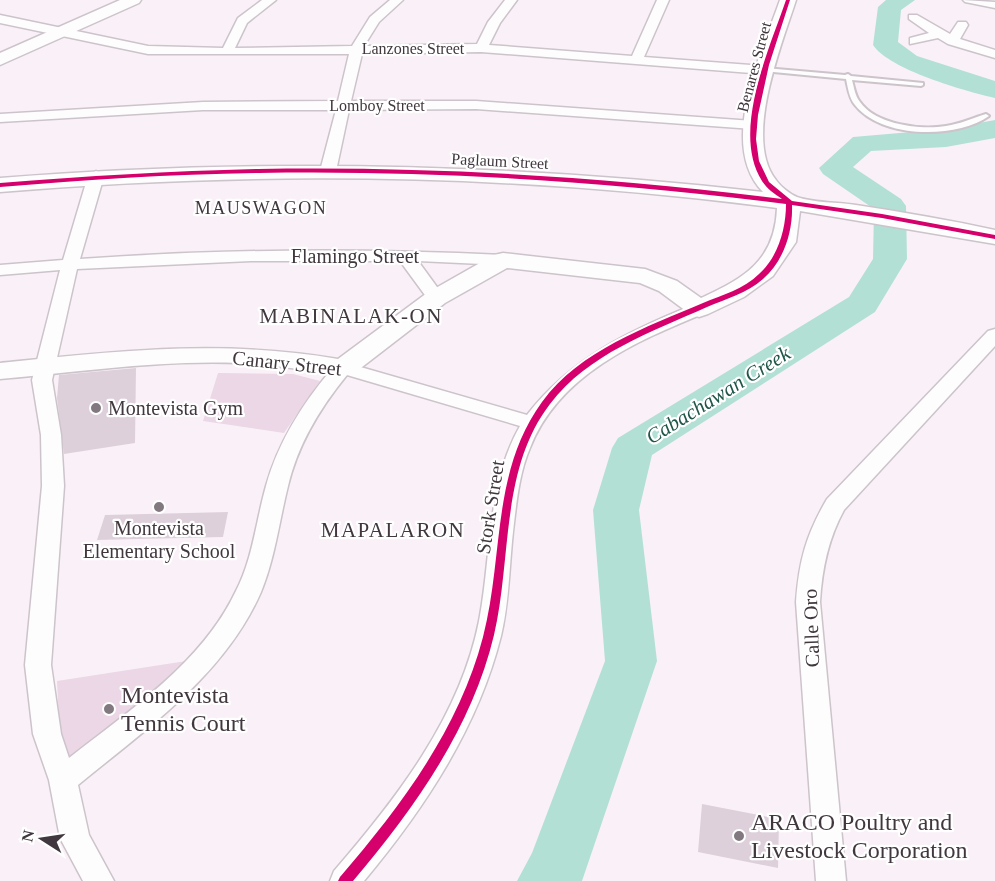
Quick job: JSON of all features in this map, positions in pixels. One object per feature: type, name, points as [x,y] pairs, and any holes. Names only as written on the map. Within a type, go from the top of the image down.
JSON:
[{"type":"street","points":[[0,60],[134,0]]},
{"type":"street","points":[[228,52],[236,28],[244,18],[270,0]]},
{"type":"street","points":[[328,171],[357,48],[374,20],[397,0]]},
{"type":"street","points":[[481,48],[494,22],[511,0]]},
{"type":"street","points":[[637,59],[663,0]]},
{"type":"street","name":"Benares Street","points":[[788,0],[765,70],[753,125],[754,144],[764,179],[789,201]]},
{"type":"street","points":[[974,0],[995,5]]},
{"type":"street","points":[[913,17],[938,34],[991,56]]},
{"type":"street","name":"Lanzones Street","points":[[0,19],[148,50],[228,52],[357,48],[481,48],[765,70]]},
{"type":"street","points":[[952,41],[962,25]]},
{"type":"street","points":[[914,41],[938,34]]},
{"type":"street","name":"Lomboy Street","points":[[0,118],[183,107],[476,105],[753,125]]},
{"type":"street","name":"Paglaum Street","points":[[0,185],[96,176],[328,171],[548,178],[789,201],[936,224],[995,237]]},
{"type":"street","points":[[96,176],[70,264],[45,367],[42,390],[48,416],[53,486],[38,665],[47,734],[63,780],[75,838],[99,881]]},
{"type":"street","name":"Stork Street","points":[[345,881],[405,809],[434,761],[476,676],[496,602],[503,522],[512,468],[532,423],[547,401],[588,363],[647,330],[699,309],[752,283],[763,275],[786,235],[790,216],[789,201]]},
{"type":"street","points":[[404,255],[436,298]]},
{"type":"street","name":"Flamingo Street","points":[[0,270],[210,257],[404,255],[502,260],[645,276],[668,286],[699,309]]},
{"type":"street","points":[[63,780],[173,691],[222,639],[247,594],[267,543],[277,486],[294,436],[315,400],[343,368],[436,298],[502,260]]},
{"type":"street","name":"Calle Oro","points":[[831,881],[808,602],[810,575],[820,532],[835,505],[857,479],[995,335]]},
{"type":"street","name":"Canary Street","points":[[0,371],[133,359],[271,357],[343,368],[532,423]]},
{"type":"lane","points":[[765,70],[921,84]]},
{"type":"lane","points":[[849,76],[858,104],[873,116],[894,126],[917,130],[945,130],[986,116]]},
{"type":"shaded area","points":[[218,373],[293,374],[320,381],[284,433],[203,421]]},
{"type":"shaded area","name":"Montevista Tennis Court","points":[[212,657],[62,780],[57,681]]},
{"type":"building","name":"Montevista Gym","points":[[136,368],[135,443],[64,454],[57,398],[59,375]]},
{"type":"building","points":[[228,512],[223,537],[97,540],[105,515]]},
{"type":"building","name":"ARACO Poultry and Livestock Corporation","points":[[702,804],[779,819],[778,868],[698,852]]},
{"type":"waterway","name":"Cabachawan Creek","points":[[904,0],[890,7],[885,45],[908,61],[995,90]]},
{"type":"waterway","name":"Cabachawan Creek","points":[[548,881],[556,871],[631,661],[616,510],[633,448],[862,304],[890,259],[890,206],[834,168],[863,143],[946,138],[995,129]]},
{"type":"cycle path","points":[[345,881],[390,826],[431,767],[449,736],[478,671],[495,607],[505,517],[517,459],[529,430],[546,403],[579,369],[599,356],[619,344],[750,285],[762,276],[775,260],[786,231],[789,201],[764,180],[756,161],[753,139],[755,115],[766,65],[788,0]]},
{"type":"cycle path","points":[[0,185],[173,173],[259,171],[433,173],[519,177],[606,183],[768,200],[882,216],[995,237]]},
{"type":"place","name":"Montevista Gym","points":[[96,408]]},
{"type":"place","name":"Montevista Elementary School","points":[[159,507]]},
{"type":"place","name":"Montevista Tennis Court","points":[[109,709]]},
{"type":"place","name":"ARACO Poultry and Livestock Corporation","points":[[739,836]]},
{"type":"district","name":"MAUSWAGON","points":[[261,208]]},
{"type":"district","name":"MABINALAK-ON","points":[[351,316]]},
{"type":"district","name":"MAPALARON","points":[[393,530]]}]
